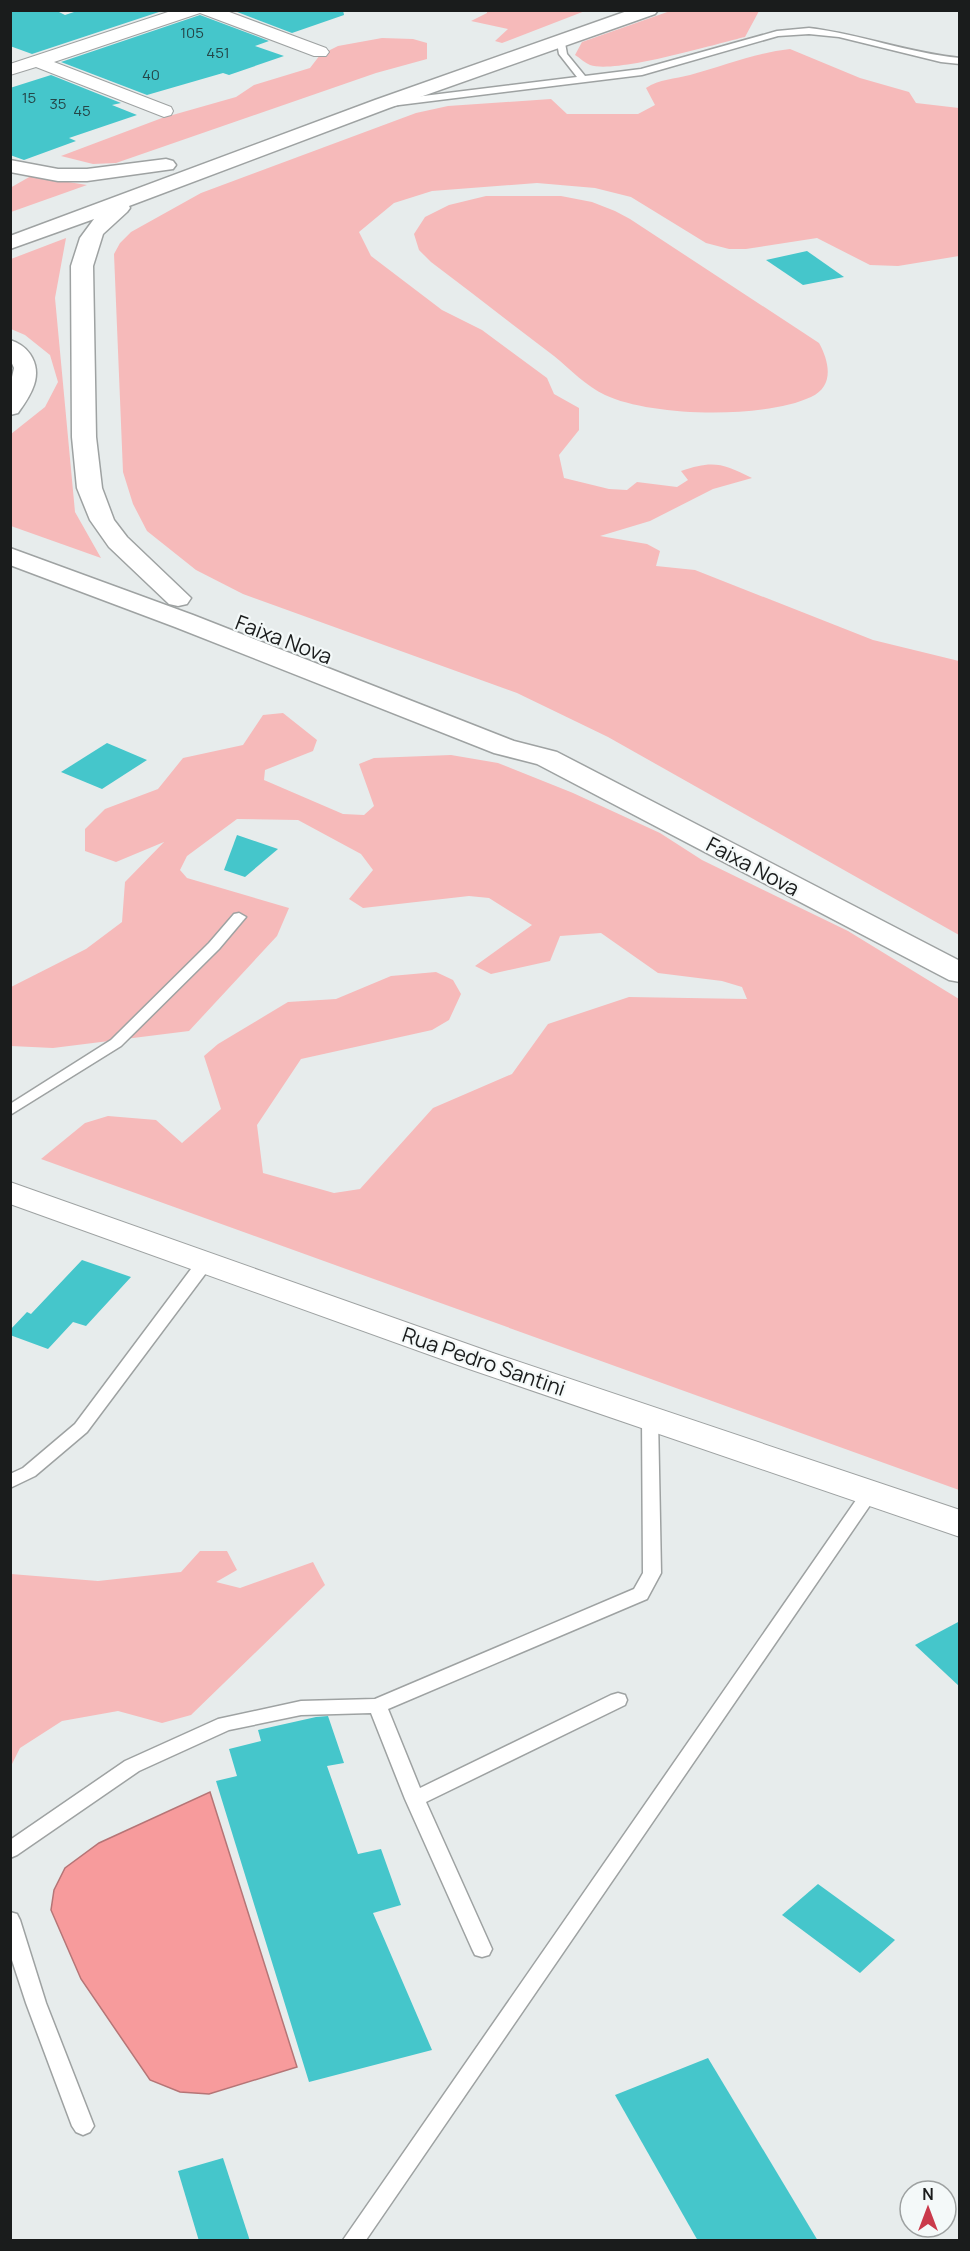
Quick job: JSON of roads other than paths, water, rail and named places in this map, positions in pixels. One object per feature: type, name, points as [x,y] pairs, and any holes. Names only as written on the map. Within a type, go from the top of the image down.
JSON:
[{"type":"highway","points":[[20,218],[593,10]]},
{"type":"highway","points":[[10,243],[382,104],[650,10]]},
{"type":"highway","points":[[10,166],[58,175],[87,175],[166,165]]},
{"type":"highway","points":[[136,196],[96,227],[88,242],[82,266],[85,459],[90,491],[112,535],[140,566],[178,598]]},
{"type":"highway","points":[[10,347],[17,351],[24,362],[27,374],[23,387],[10,408]]},
{"type":"highway","name":"Faixa Nova","points":[[10,539],[178,598],[521,731],[547,758]]},
{"type":"highway","name":"Faixa Nova","points":[[10,556],[184,621],[504,747],[547,758],[960,973]]},
{"type":"highway","points":[[10,561],[46,569]]},
{"type":"street","points":[[10,69],[193,10]]},
{"type":"street","points":[[206,10],[320,52]]},
{"type":"street","points":[[36,61],[164,111]]},
{"type":"street","name":"Rua Pedro Santini","points":[[10,1192],[481,1361],[960,1524]]},
{"type":"lane","points":[[382,104],[642,72],[777,34],[809,31],[839,33],[941,59],[960,61]]},
{"type":"lane","points":[[561,43],[562,54],[582,78]]},
{"type":"lane","points":[[941,59],[960,70]]},
{"type":"lane","points":[[10,1111],[116,1043],[214,946],[239,917]]},
{"type":"lane","points":[[10,1482],[29,1472],[81,1428],[206,1261]]},
{"type":"lane","points":[[10,1850],[132,1766],[225,1724],[301,1708],[377,1707],[641,1594],[652,1573],[650,1417]]},
{"type":"lane","points":[[354,2241],[869,1494]]},
{"type":"lane","points":[[415,1799],[618,1700]]},
{"type":"lane","points":[[377,1707],[482,1949]]},
{"type":"lane","points":[[10,1920],[36,2003],[82,2126]]}]
